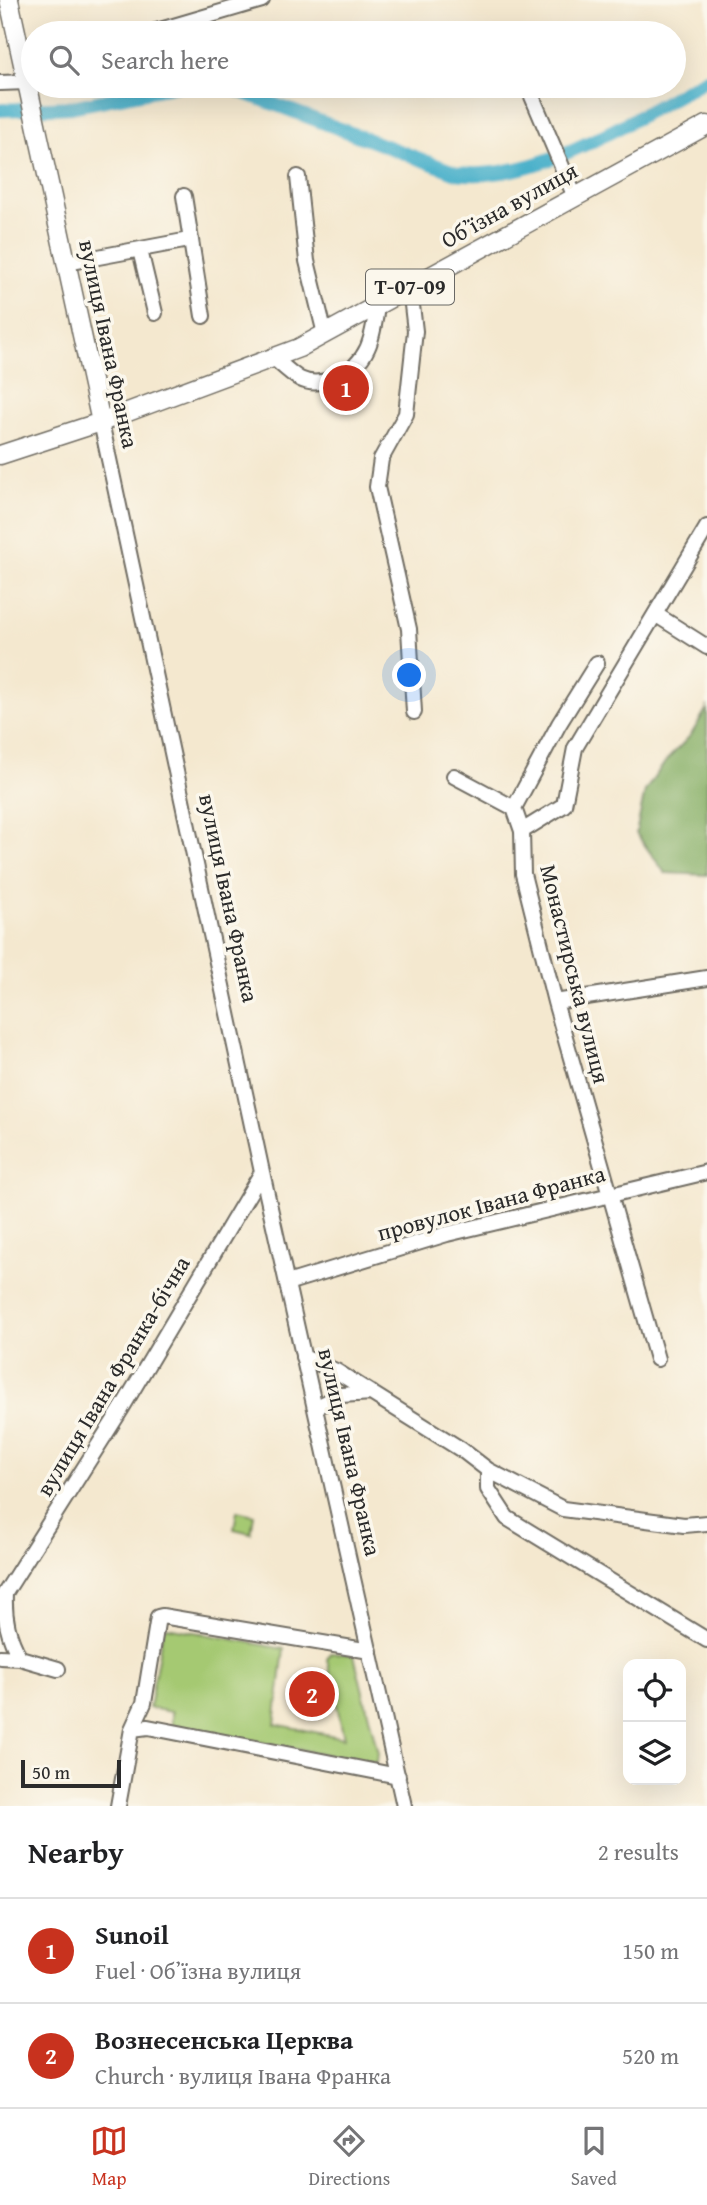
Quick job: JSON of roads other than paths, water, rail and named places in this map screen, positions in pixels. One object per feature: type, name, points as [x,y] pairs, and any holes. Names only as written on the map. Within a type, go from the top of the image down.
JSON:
[{"type":"main road","name":"вулиця Івана Франка","points":[[9,0],[21,47]]},
{"type":"main road","name":"вулиця Івана Франка","points":[[32,98],[101,422]]},
{"type":"main road","name":"Обʼїзна вулиця","points":[[101,422],[274,358],[325,334],[707,125]]},
{"type":"main road","name":"Т-07-09","points":[[0,455],[101,422]]},
{"type":"street","points":[[191,21],[262,0]]},
{"type":"street","points":[[0,83],[21,79]]},
{"type":"street","points":[[533,98],[575,197]]},
{"type":"street","points":[[298,177],[307,261],[325,334]]},
{"type":"street","points":[[184,196],[189,240],[204,316]]},
{"type":"street","points":[[66,263],[189,240]]},
{"type":"street","points":[[140,250],[155,313]]},
{"type":"street","points":[[410,288],[415,331],[406,414],[381,459],[377,487],[409,629],[414,712]]},
{"type":"street","points":[[274,358],[301,380],[328,381],[349,372],[358,366],[369,346],[377,306]]},
{"type":"street","name":"вулиця Івана Франка","points":[[101,422],[262,1172],[404,1806]]},
{"type":"street","points":[[522,831],[564,805],[575,748],[707,527]]},
{"type":"street","points":[[655,614],[707,647]]},
{"type":"street","points":[[454,776],[514,808],[559,724],[597,663]]},
{"type":"street","name":"Монастирська вулиця","points":[[514,808],[522,831],[523,874],[555,1002],[657,1359]]},
{"type":"street","points":[[555,1002],[707,978]]},
{"type":"street","name":"вулиця Івана Франка-бічна","points":[[2,1598],[122,1408],[262,1172]]},
{"type":"street","name":"провулок Івана Франка","points":[[287,1283],[447,1234],[707,1172]]},
{"type":"street","points":[[303,1357],[336,1371],[488,1470],[564,1509],[684,1525],[707,1523]]},
{"type":"street","points":[[315,1408],[341,1395],[372,1393]]},
{"type":"street","points":[[488,1470],[488,1489],[507,1518],[707,1640]]},
{"type":"street","points":[[2,1598],[11,1642],[20,1658]]},
{"type":"street","points":[[118,1806],[132,1729],[144,1703],[158,1618],[162,1616],[370,1651]]},
{"type":"street","points":[[0,1657],[20,1658],[58,1669]]},
{"type":"street","points":[[132,1729],[148,1727],[398,1776]]},
{"type":"waterway","points":[[686,91],[707,79]]},
{"type":"waterway","points":[[0,110],[71,107],[116,98]]},
{"type":"waterway","points":[[258,98],[457,173],[488,174],[553,158],[618,128],[672,98]]},
{"type":"place","name":"Sunoil","points":[[346,388]]},
{"type":"place","name":"Вознесенська Церква","points":[[312,1694]]}]
